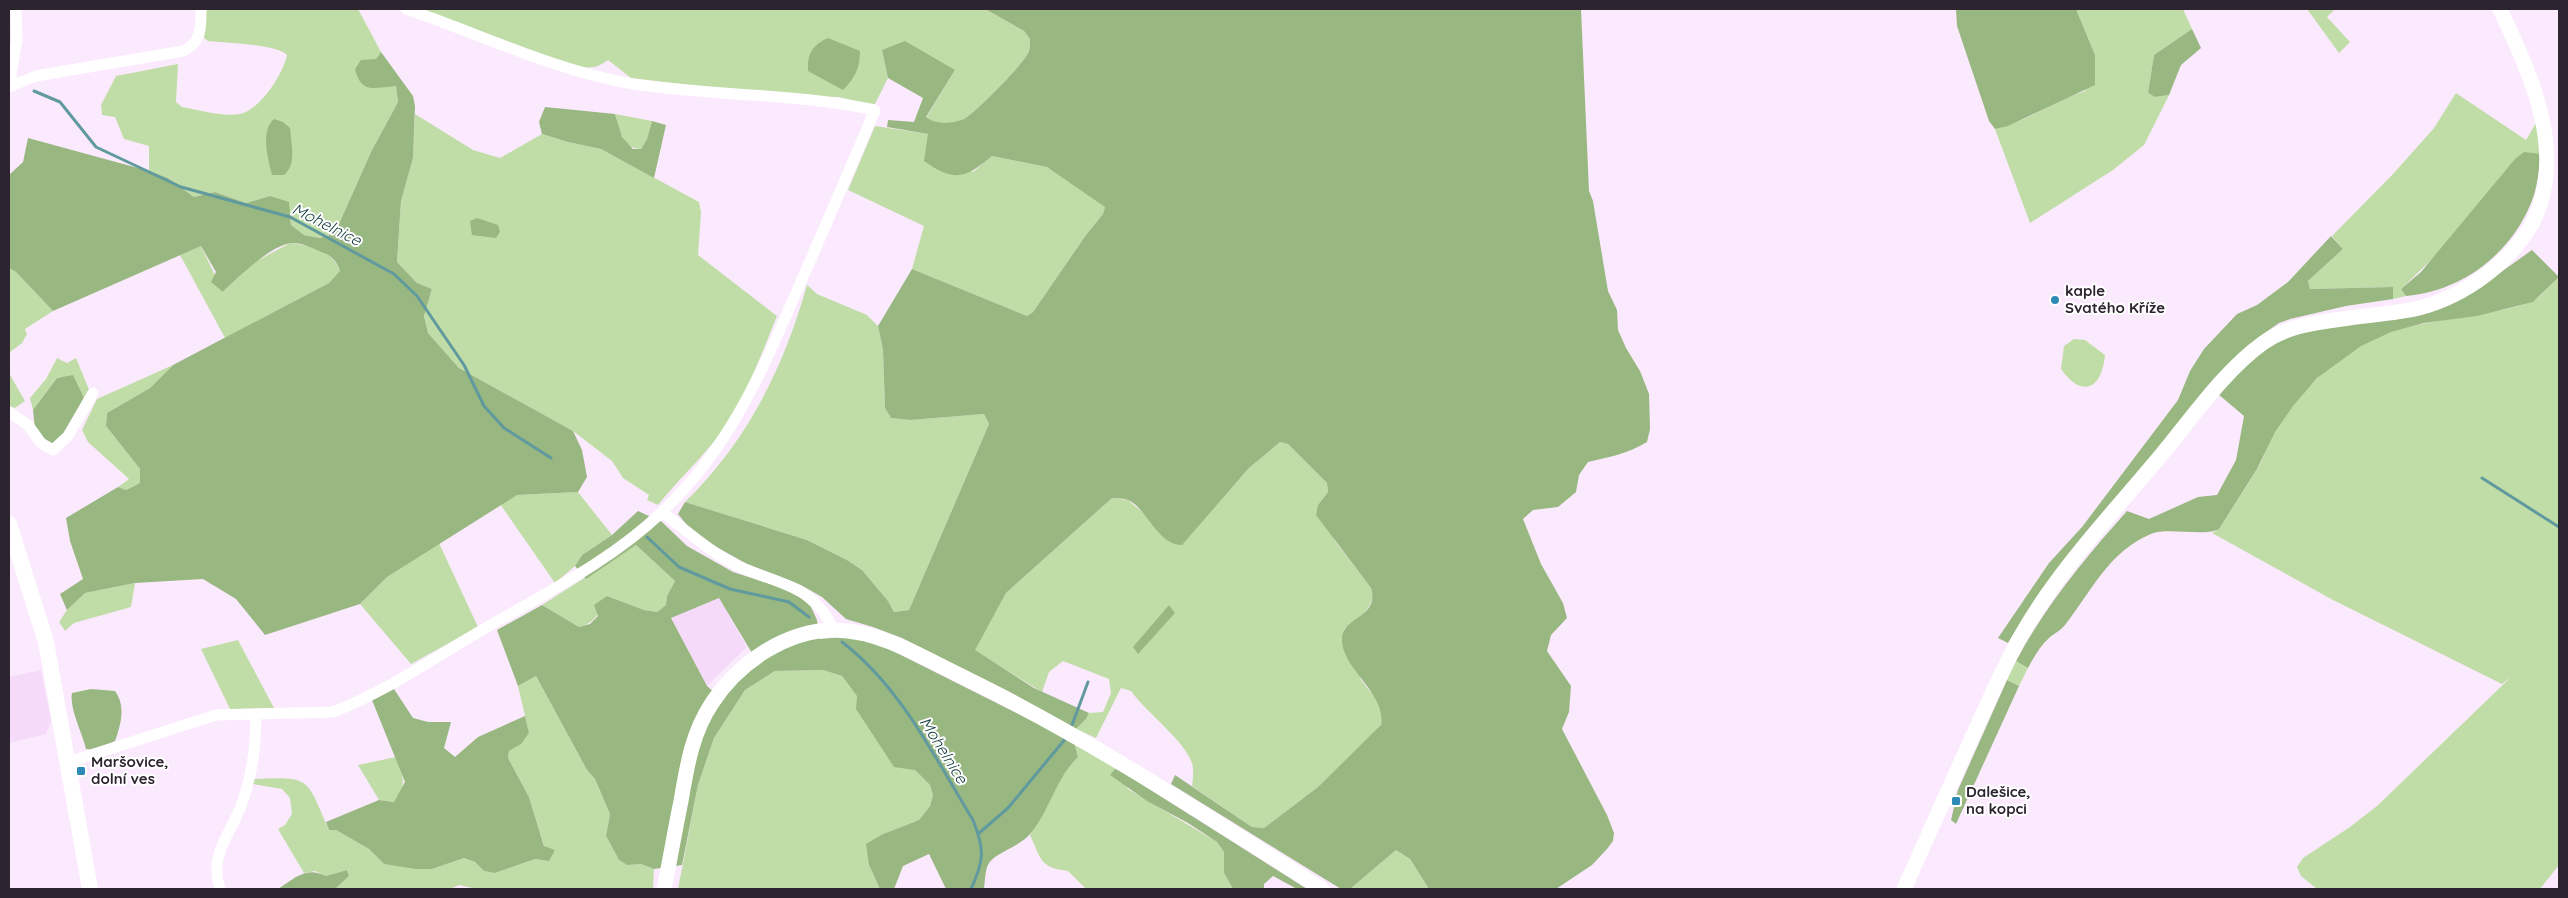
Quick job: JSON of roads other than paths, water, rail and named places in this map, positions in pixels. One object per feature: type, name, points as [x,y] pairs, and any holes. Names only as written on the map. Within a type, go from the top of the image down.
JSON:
[{"type":"main road","points":[[9,524],[46,642],[90,889]]},
{"type":"street","points":[[16,9],[17,39],[10,80],[184,51],[194,45],[198,38],[201,9]]},
{"type":"street","points":[[68,762],[216,715],[333,712],[349,706],[588,569],[662,512],[709,462],[757,384],[875,110],[840,102],[633,84],[562,68],[406,9]]},
{"type":"street","points":[[1904,889],[1998,680],[2038,608],[2073,560],[2198,410],[2244,359],[2262,343],[2284,330],[2304,324],[2419,308],[2447,298],[2469,287],[2491,270],[2511,252],[2531,225],[2547,185],[2550,165],[2550,138],[2530,76],[2500,9]]},
{"type":"street","points":[[9,412],[28,425],[41,443],[53,450],[68,436],[93,393]]},
{"type":"street","points":[[662,512],[702,544],[737,566],[802,591],[826,614],[834,630]]},
{"type":"street","points":[[664,889],[693,740],[712,701],[733,676],[757,656],[796,638],[834,630],[860,632],[905,648],[1033,711],[1158,784],[1322,889]]},
{"type":"street","points":[[220,889],[216,874],[217,856],[241,805],[250,776],[256,714]]},
{"type":"waterway","name":"Mohelnice","points":[[34,91],[60,102],[96,147],[181,187],[290,217],[394,274],[417,296],[464,365],[484,406],[504,428],[551,458]]},
{"type":"waterway","points":[[2482,478],[2559,527]]},
{"type":"waterway","name":"Mohelnice","points":[[647,537],[679,567],[730,589],[789,602],[809,617]]},
{"type":"waterway","name":"Mohelnice","points":[[842,642],[863,660],[899,702],[930,748],[973,820],[980,839],[981,863],[971,889]]},
{"type":"waterway","points":[[1072,725],[1088,682]]},
{"type":"waterway","points":[[978,834],[1008,808],[1066,738]]},
{"type":"place","name":"kaple Svatého Kříže","points":[[2055,300]]},
{"type":"place","name":"Maršovice, dolní ves","points":[[81,771]]},
{"type":"place","name":"Dalešice, na kopci","points":[[1956,801]]}]
